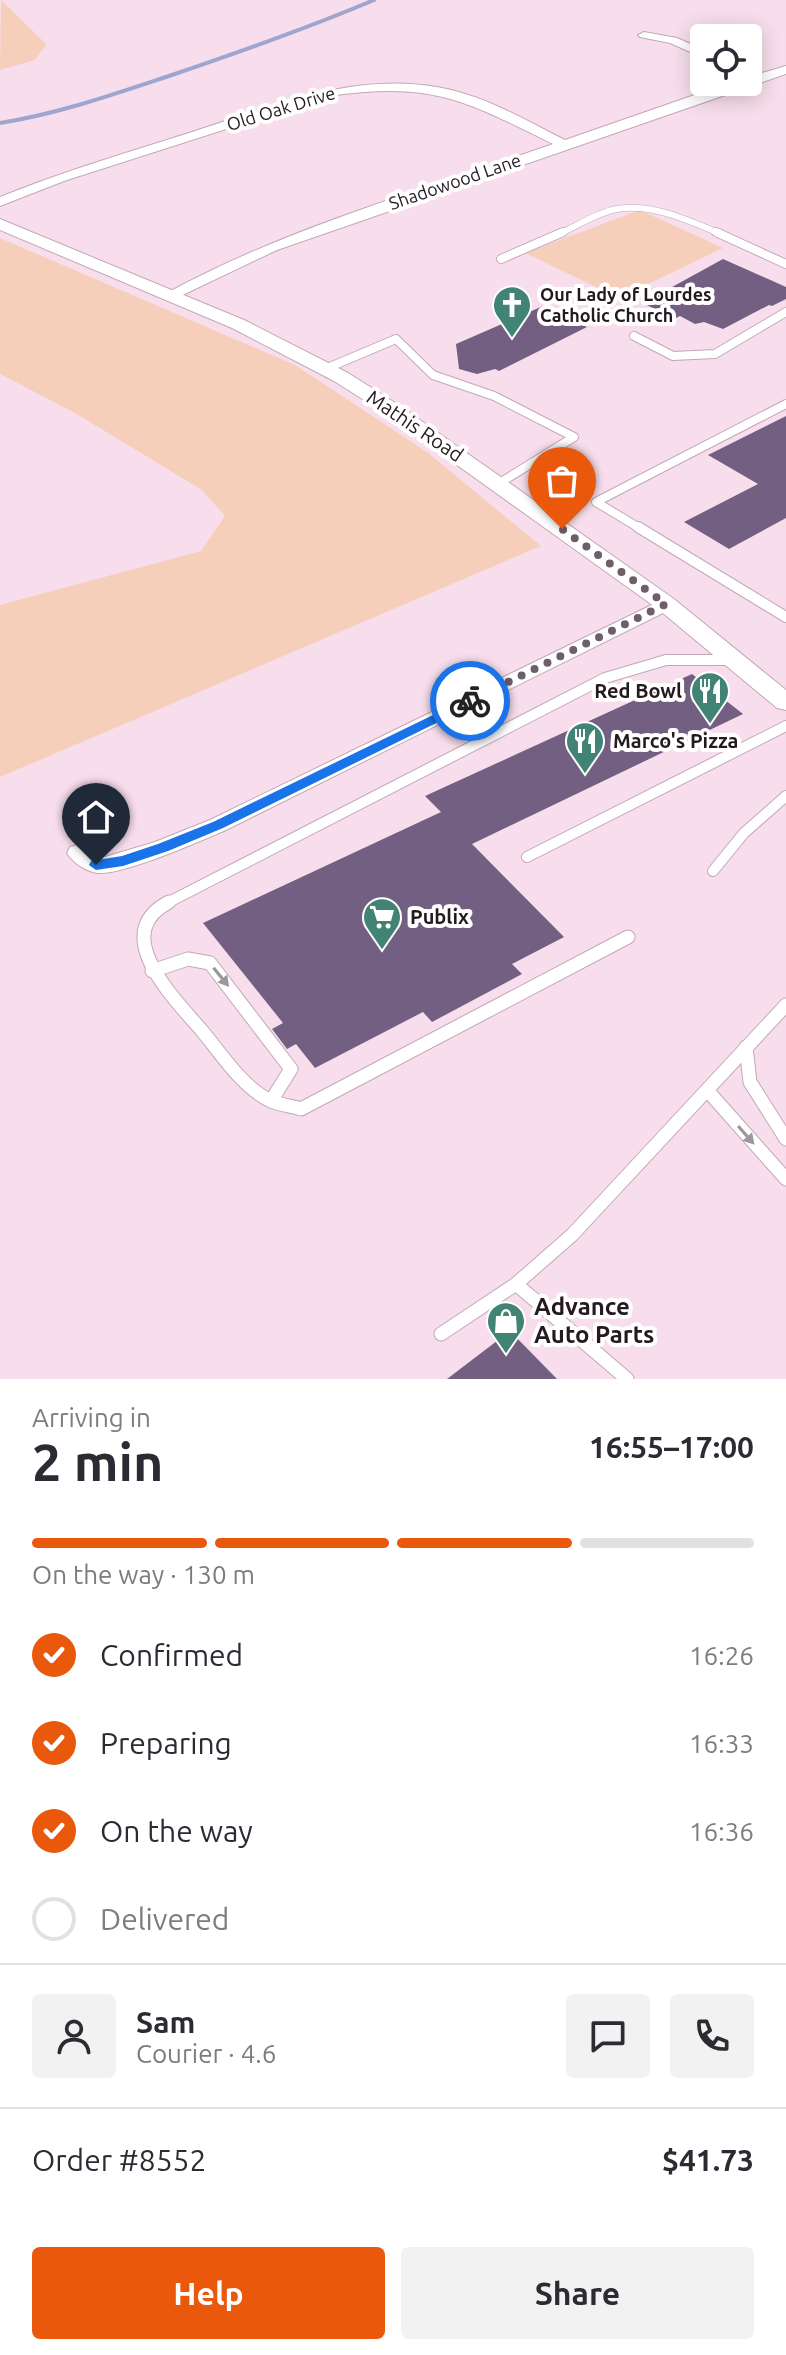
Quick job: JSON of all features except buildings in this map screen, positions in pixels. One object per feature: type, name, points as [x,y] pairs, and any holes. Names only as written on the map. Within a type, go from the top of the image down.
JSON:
[{"type":"street","points":[[644,35],[673,40],[690,48]]},
{"type":"street","name":"Shadowood Lane","points":[[762,76],[786,70]]},
{"type":"street","name":"Old Oak Drive","points":[[0,202],[74,174],[327,93],[354,89],[387,87],[449,93],[474,100],[562,144]]},
{"type":"street","name":"Shadowood Lane","points":[[172,296],[223,268],[272,247],[700,96]]},
{"type":"street","name":"Mathis Road","points":[[0,224],[249,330],[325,369],[393,410],[666,604],[786,702]]},
{"type":"street","points":[[78,853],[96,865],[105,865],[163,848],[218,825],[666,604]]},
{"type":"lane","points":[[501,259],[616,209],[631,208],[666,212],[786,264]]},
{"type":"lane","points":[[634,336],[673,356],[715,354],[786,312]]},
{"type":"lane","points":[[325,369],[396,339],[433,375],[494,396],[574,437],[498,484]]},
{"type":"lane","points":[[786,404],[596,502],[786,617]]},
{"type":"lane","points":[[628,937],[301,1109],[271,1101],[245,1082],[152,971],[144,942],[145,927],[158,908],[605,678],[644,663],[670,658],[735,660]]},
{"type":"lane","points":[[527,857],[786,726]]},
{"type":"lane","points":[[713,871],[744,833],[786,796]]},
{"type":"lane","points":[[152,971],[188,959],[210,963],[291,1069],[271,1101]]},
{"type":"lane","points":[[441,1334],[516,1284],[572,1235],[786,1005]]},
{"type":"lane","points":[[746,1047],[750,1082],[786,1139]]},
{"type":"lane","points":[[707,1090],[786,1179]]},
{"type":"lane","points":[[516,1284],[627,1379]]},
{"type":"shaded area","points":[[1,0],[46,44],[35,60],[0,70]]},
{"type":"shaded area","points":[[640,210],[723,248],[619,298],[525,253]]},
{"type":"shaded area","points":[[0,238],[295,365],[427,452],[541,546],[0,777],[0,605],[201,551],[225,516],[202,490],[75,413],[0,374]]},
{"type":"waterway","points":[[0,123],[125,91],[374,0]]},
{"type":"way so far","points":[[470,701],[666,604],[562,529]]},
{"type":"place","name":"Our Lady of Lourdes Catholic Church","points":[[512,339]]},
{"type":"place","name":"Red Bowl","points":[[710,725]]},
{"type":"place","name":"Marco's Pizza","points":[[585,775]]},
{"type":"place","name":"Publix","points":[[382,951]]},
{"type":"place","name":"Advance Auto Parts","points":[[506,1355]]},
{"type":"route","points":[[96,865],[123,861],[163,848],[218,825],[470,701]]}]
